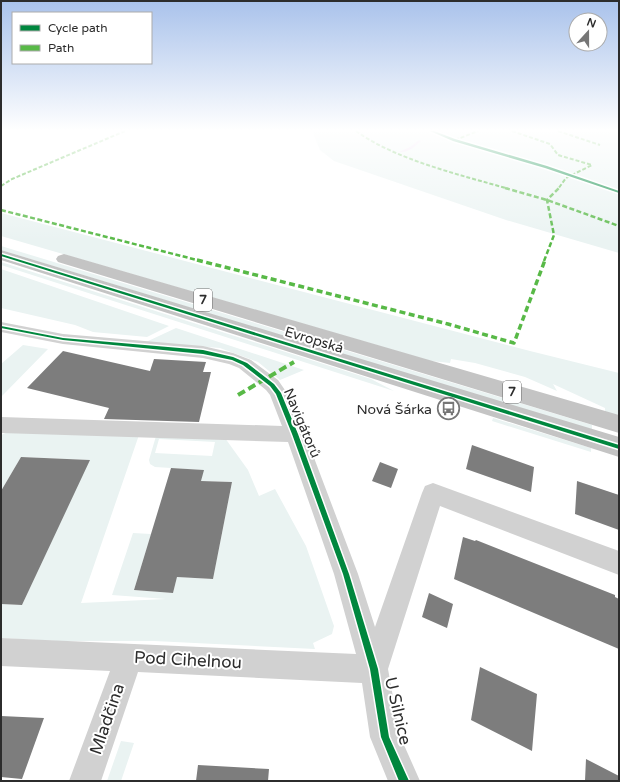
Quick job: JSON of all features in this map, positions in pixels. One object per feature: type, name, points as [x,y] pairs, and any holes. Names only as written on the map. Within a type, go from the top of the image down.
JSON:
[{"type":"main road","name":"Evropská","points":[[1,240],[619,424]]},
{"type":"main road","name":"Evropská","points":[[1,255],[619,447]]},
{"type":"street","name":"Navigátorů","points":[[1,327],[63,339],[203,352],[233,359],[255,371],[272,385],[278,393],[295,434],[346,574],[374,669]]},
{"type":"street","points":[[1,425],[295,434]]},
{"type":"street","points":[[374,669],[433,493],[619,563]]},
{"type":"street","name":"Pod Cihelnou","points":[[1,652],[374,669]]},
{"type":"street","name":"Mladčina","points":[[86,781],[129,658]]},
{"type":"street","name":"U Silnice","points":[[374,669],[386,737],[404,781]]},
{"type":"shaded area","points":[[353,167],[619,167],[619,253],[506,220]]},
{"type":"shaded area","points":[[1,213],[619,373],[619,415],[605,412],[605,408],[553,384],[557,391],[525,377],[475,363],[451,359],[450,363],[431,361],[1,236]]},
{"type":"shaded area","points":[[1,246],[592,425],[592,430],[1,250]]},
{"type":"shaded area","points":[[1,262],[371,379],[394,391],[1,265]]},
{"type":"shaded area","points":[[1,269],[169,326],[147,337],[93,332],[75,325],[1,308]]},
{"type":"shaded area","points":[[176,328],[304,370],[280,380],[258,362],[220,348],[146,342]]},
{"type":"shaded area","points":[[23,345],[48,349],[1,397],[1,364]]},
{"type":"shaded area","points":[[493,418],[591,448],[591,452],[492,421]]},
{"type":"shaded area","points":[[13,430],[139,435],[81,603],[166,599],[112,595],[133,533],[151,534],[134,590],[173,593],[177,577],[213,579],[232,482],[201,481],[203,470],[155,467],[150,464],[149,460],[156,436],[225,438],[248,470],[259,496],[275,489],[306,546],[334,626],[332,634],[313,643],[315,649],[154,641],[57,641],[1,638],[1,604],[22,605],[89,460],[21,457],[1,491],[1,435]],"holes":[[[159,439],[215,442],[212,456],[155,453]]]},
{"type":"shaded area","points":[[121,741],[134,743],[121,781],[107,781]]},
{"type":"building","points":[[63,351],[150,371],[154,359],[206,362],[203,372],[211,372],[199,422],[104,419],[109,408],[27,388]]},
{"type":"building","points":[[472,445],[534,467],[531,492],[466,469]]},
{"type":"building","points":[[21,457],[90,460],[22,605],[1,604],[1,491]]},
{"type":"building","points":[[380,462],[398,469],[391,488],[372,481]]},
{"type":"building","points":[[171,468],[204,470],[201,481],[232,482],[213,579],[177,577],[173,593],[134,590]]},
{"type":"building","points":[[577,481],[619,495],[619,530],[575,514]]},
{"type":"building","points":[[463,537],[476,540],[615,595],[615,597],[619,599],[619,649],[454,579]]},
{"type":"building","points":[[429,593],[453,604],[447,628],[422,617]]},
{"type":"building","points":[[480,667],[537,694],[532,751],[471,720]]},
{"type":"building","points":[[1,716],[44,718],[22,779],[1,777]]},
{"type":"building","points":[[586,759],[619,776],[619,781],[585,781]]},
{"type":"building","points":[[198,765],[269,769],[268,781],[196,781]]},
{"type":"marked path","points":[[1,186],[12,179],[39,167]]},
{"type":"marked path","points":[[438,167],[547,200],[619,226]]},
{"type":"marked path","points":[[1,210],[448,324],[514,343],[554,235],[547,200],[562,185],[566,178],[587,167]]},
{"type":"marked path","points":[[238,395],[294,362]]},
{"type":"cycle path","points":[[547,167],[619,192]]},
{"type":"cycle path","points":[[1,255],[619,447]]},
{"type":"cycle path","points":[[1,327],[63,339],[203,352],[233,359],[245,364],[272,385],[278,393],[295,434],[346,574],[374,669],[385,737],[404,781]]},
{"type":"place","name":"Nová Šárka","points":[[448,409]]}]
